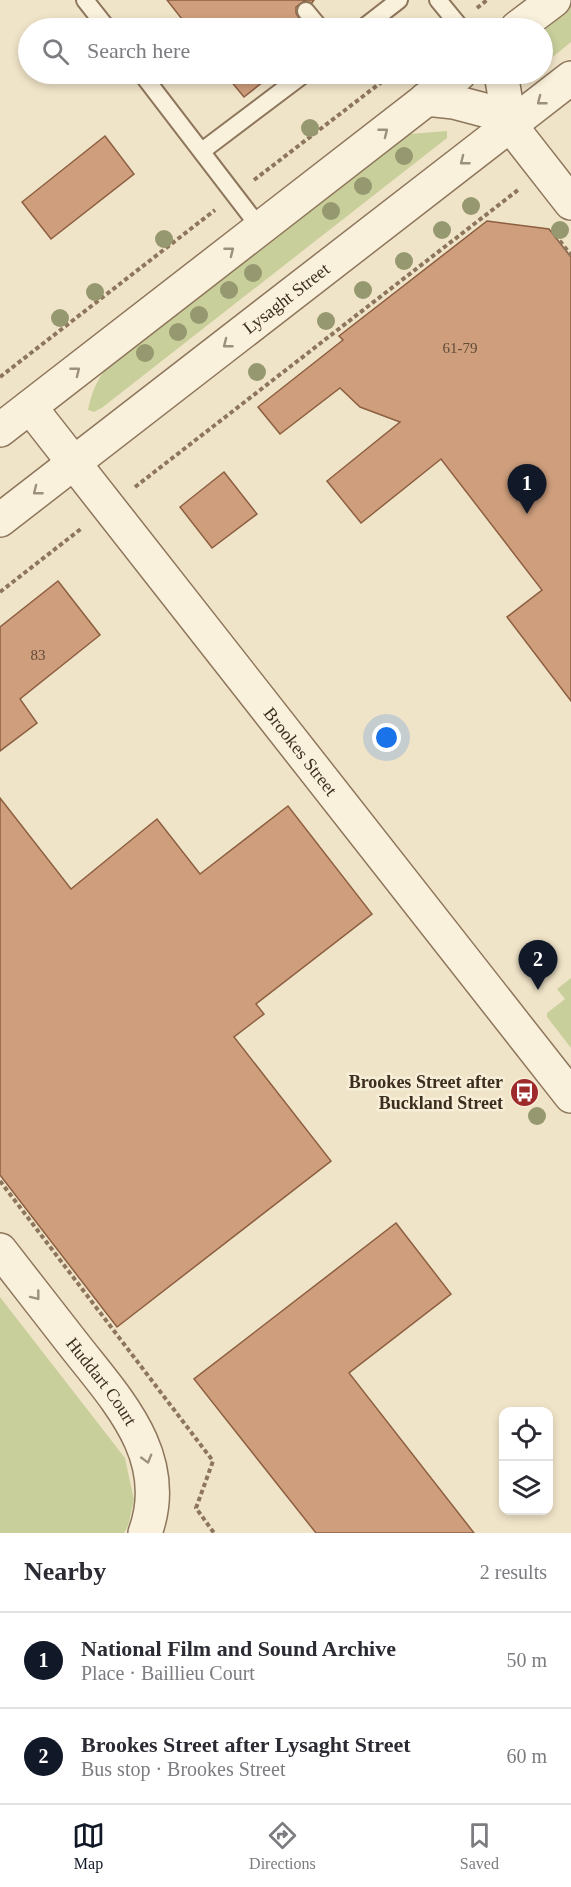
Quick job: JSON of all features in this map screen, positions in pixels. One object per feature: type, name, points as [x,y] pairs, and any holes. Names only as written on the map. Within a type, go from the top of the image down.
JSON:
[{"type":"street","points":[[530,18],[554,0]]},
{"type":"street","name":"Lysaght Street","points":[[0,520],[571,78]]},
{"type":"street","points":[[0,430],[446,84]]},
{"type":"street","points":[[503,84],[510,125]]},
{"type":"street","points":[[426,99],[454,102],[489,111],[510,125],[571,203]]},
{"type":"street","name":"Brookes Street","points":[[30,407],[571,1096]]},
{"type":"street","name":"Huddart Court","points":[[0,1250],[122,1406],[140,1437],[149,1465],[152,1495],[149,1522],[145,1533]]},
{"type":"lane","points":[[85,0],[99,18]]},
{"type":"lane","points":[[376,18],[399,0]]},
{"type":"lane","points":[[438,0],[453,18]]},
{"type":"lane","points":[[306,11],[312,18]]},
{"type":"lane","points":[[150,84],[260,228]]},
{"type":"lane","points":[[202,151],[291,84]]},
{"type":"path","points":[[0,377],[379,84]]},
{"type":"path","points":[[0,591],[545,170]]},
{"type":"green space","points":[[571,4],[571,42],[553,57],[553,19]]},
{"type":"green space","points":[[447,131],[447,138],[103,407],[94,412],[88,410],[94,388],[106,368],[409,134]]},
{"type":"green space","points":[[571,978],[571,1048],[547,1017],[547,1013],[565,999],[557,989]]},
{"type":"green space","points":[[0,1297],[125,1458],[134,1500],[124,1533],[0,1533]]},
{"type":"building","points":[[167,0],[314,0],[312,3],[304,1],[296,7],[299,18],[181,18]]},
{"type":"building","points":[[233,84],[260,84],[244,97]]},
{"type":"building","points":[[105,136],[134,174],[51,239],[22,202]]},
{"type":"building","points":[[487,221],[549,229],[571,257],[571,701],[507,617],[542,590],[441,459],[361,523],[327,481],[400,422],[360,407],[340,388],[280,434],[258,407],[343,340],[339,336]]},
{"type":"building","points":[[224,472],[257,514],[212,548],[180,507]]},
{"type":"building","points":[[58,581],[100,635],[20,699],[37,723],[0,751],[0,627]]},
{"type":"building","points":[[0,798],[71,889],[157,819],[200,874],[288,806],[372,914],[256,1004],[264,1014],[234,1037],[331,1161],[117,1327],[0,1175]]},
{"type":"building","points":[[396,1223],[451,1294],[349,1373],[474,1533],[316,1533],[194,1379]]},
{"type":"place","name":"National Film and Sound Archive","points":[[527,514]]},
{"type":"place","name":"Brookes Street after Lysaght Street","points":[[538,990]]},
{"type":"place","name":"Brookes Street after Buckland Street","points":[[524,1092]]}]
